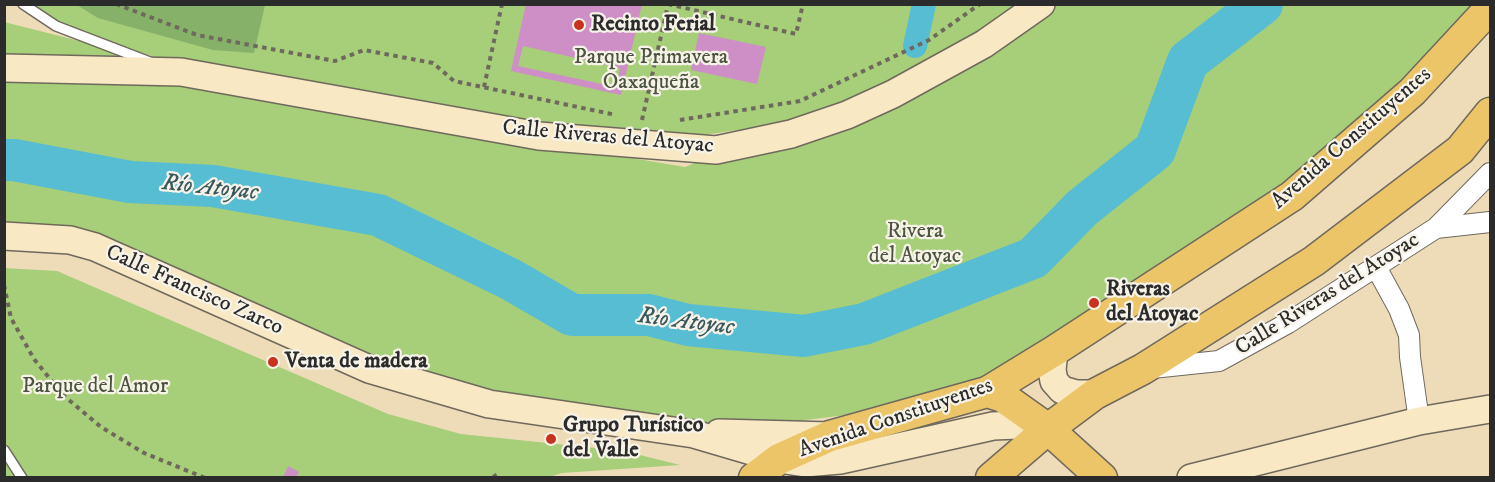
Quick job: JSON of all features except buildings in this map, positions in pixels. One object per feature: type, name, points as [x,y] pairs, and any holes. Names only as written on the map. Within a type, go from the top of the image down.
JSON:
[{"type":"main road","name":"Avenida Constituyentes","points":[[754,477],[779,459],[830,436],[987,392],[1054,351],[1292,196],[1412,92],[1491,8]]},
{"type":"main road","points":[[991,477],[1048,429],[1095,394],[1143,369],[1314,261],[1460,150],[1491,113]]},
{"type":"main road","points":[[987,392],[1003,397],[1048,429],[1102,477]]},
{"type":"street","name":"Calle Riveras del Atoyac","points":[[4,68],[181,72],[539,136],[716,150],[791,134],[847,115],[893,94],[984,44],[1041,4]]},
{"type":"street","name":"Calle Riveras del Atoyac","points":[[1143,369],[1219,361],[1288,323],[1436,228],[1491,173]]},
{"type":"street","points":[[1436,228],[1491,222]]},
{"type":"street","name":"Calle Francisco Zarco","points":[[4,236],[70,240],[94,247],[369,369],[489,404],[694,434],[779,459],[805,463],[840,460],[993,426],[1048,429]]},
{"type":"street","points":[[1376,267],[1400,309],[1409,335],[1419,421]]},
{"type":"street","points":[[1054,351],[1052,370],[1054,381],[1062,390],[1076,394],[1095,394]]},
{"type":"street","points":[[1191,477],[1419,421],[1491,410]]},
{"type":"street","name":"Calle Francisco Zarco","points":[[694,434],[750,433],[830,436]]},
{"type":"lane","points":[[23,4],[56,26],[181,72]]},
{"type":"lane","points":[[4,450],[22,477]]},
{"type":"path","points":[[116,4],[197,35],[334,61],[364,50],[433,63],[454,81],[619,116]]},
{"type":"path","points":[[484,87],[502,4]]},
{"type":"path","points":[[642,120],[668,5],[796,34],[803,4]]},
{"type":"path","points":[[672,120],[800,101],[929,40],[980,4]]},
{"type":"path","points":[[631,118],[652,120]]},
{"type":"path","points":[[4,285],[11,318],[34,359],[63,395],[101,427],[144,453],[205,477]]},
{"type":"green space","name":"Rivera del Atoyac","points":[[23,5],[1484,5],[1292,196],[966,400],[694,434],[489,404],[95,247],[5,241],[4,22],[203,72],[56,26]],"holes":[[[825,109],[685,167],[378,115],[684,138],[778,124]]]},
{"type":"green space","points":[[77,5],[265,5],[254,53],[213,50],[98,18]]},
{"type":"green space","name":"Parque del Amor","points":[[4,268],[57,271],[388,414],[461,434],[624,451],[680,465],[562,473],[546,478],[5,477]]},
{"type":"waterway","points":[[915,46],[924,4]]},
{"type":"waterway","name":"Río Atoyac","points":[[4,160],[130,182],[213,186],[378,215],[510,279],[572,315],[649,315],[688,325],[804,336],[864,324],[1033,258],[1082,208],[1155,150],[1188,61],[1262,4]]},
{"type":"place","name":"Recinto Ferial","points":[[579,25]]},
{"type":"place","name":"Riveras del Atoyac","points":[[1094,303]]},
{"type":"place","name":"Venta de madera","points":[[273,362]]},
{"type":"place","name":"Grupo Turístico del Valle","points":[[551,439]]},
{"type":"park label","name":"Parque Primavera Oaxaqueña","points":[[651,70]]}]
